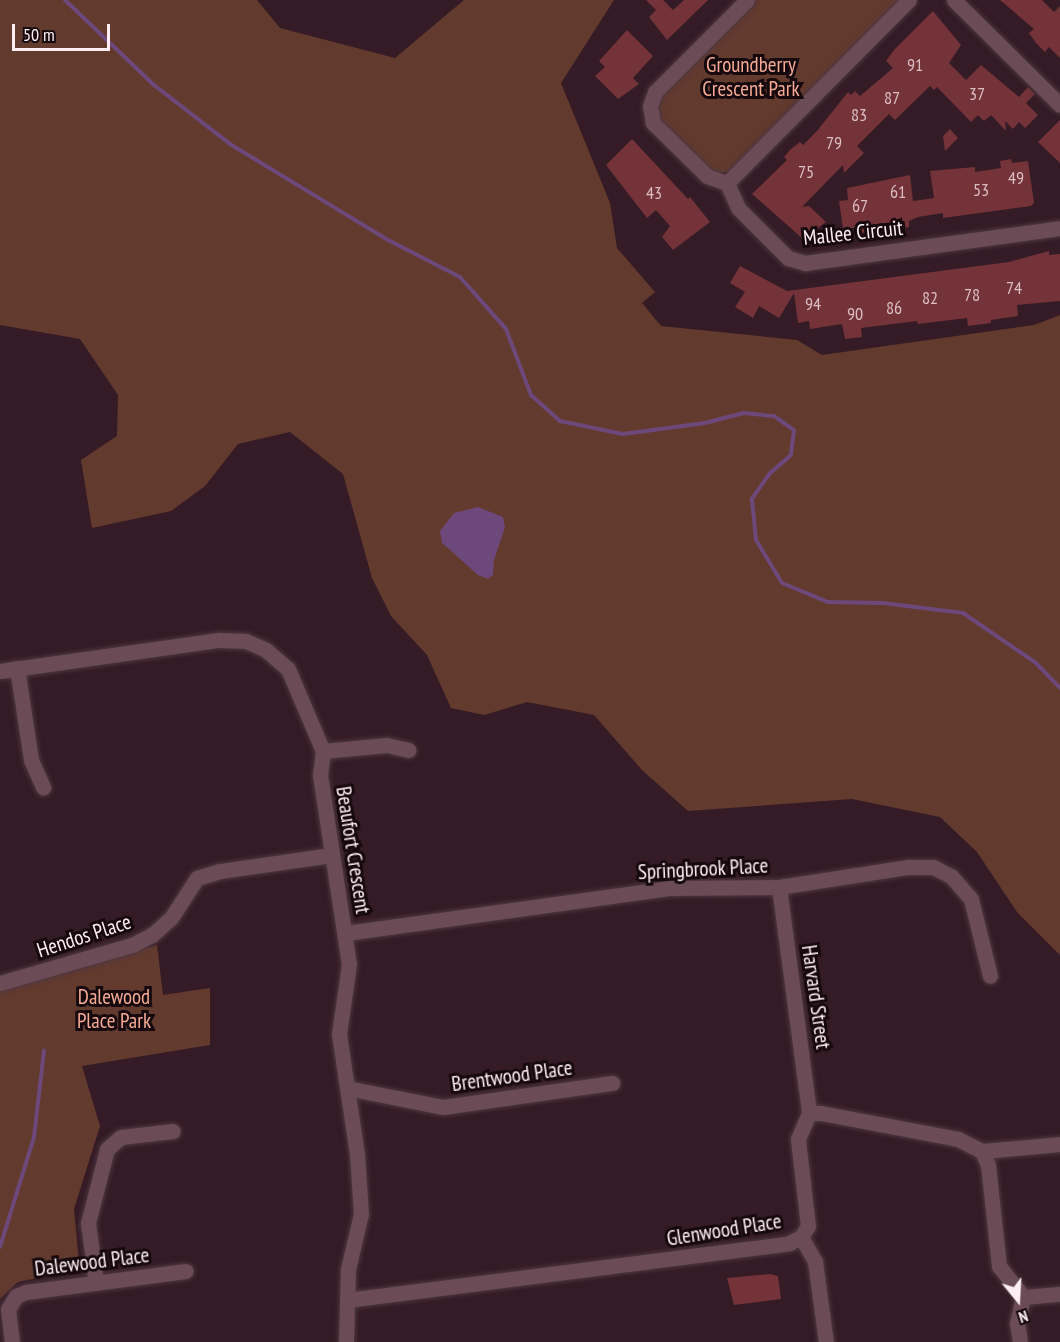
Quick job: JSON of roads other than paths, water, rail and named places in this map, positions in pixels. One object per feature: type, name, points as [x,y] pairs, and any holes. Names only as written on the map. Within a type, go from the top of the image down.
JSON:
[{"type":"street","points":[[747,0],[656,92],[650,106],[653,123],[707,176],[727,183],[909,0]]},
{"type":"street","points":[[954,0],[1060,105]]},
{"type":"street","name":"Mallee Circuit","points":[[727,183],[738,208],[788,258],[805,263],[1060,228]]},
{"type":"street","name":"Beaufort Crescent","points":[[0,671],[171,646],[246,640],[266,650],[288,669],[323,752],[320,776],[349,964],[339,1034],[361,1214],[348,1269],[346,1342]]},
{"type":"street","points":[[17,668],[31,760],[43,787]]},
{"type":"street","points":[[323,752],[387,745],[408,750]]},
{"type":"street","name":"Hendos Place","points":[[0,983],[132,945],[152,935],[171,918],[197,878],[220,871],[331,855]]},
{"type":"street","name":"Springbrook Place","points":[[346,933],[671,888],[779,886],[908,867],[933,867],[951,876],[971,899],[990,976]]},
{"type":"street","name":"Harvard Street","points":[[779,886],[809,1113]]},
{"type":"street","name":"Brentwood Place","points":[[347,1088],[443,1107],[612,1083]]},
{"type":"street","points":[[809,1113],[958,1139],[982,1151],[1060,1144]]},
{"type":"street","name":"Glenwood Place","points":[[347,1300],[789,1243],[801,1237],[808,1226],[798,1139],[809,1113]]},
{"type":"street","points":[[96,1283],[88,1223],[107,1149],[121,1137],[173,1131]]},
{"type":"street","points":[[982,1151],[988,1165],[999,1266],[1023,1297]]},
{"type":"street","points":[[801,1237],[815,1261],[826,1342]]},
{"type":"street","name":"Dalewood Place","points":[[12,1342],[9,1309],[16,1296],[186,1271]]},
{"type":"street","points":[[1023,1297],[1060,1294]]},
{"type":"street","points":[[1020,1342],[1017,1323],[1023,1297]]},
{"type":"waterway","points":[[65,0],[154,85],[230,144],[388,240],[460,277],[506,329],[531,395],[560,421],[623,434],[705,423],[744,413],[774,416],[794,430],[791,455],[770,473],[752,499],[756,540],[782,583],[828,602],[883,603],[963,613],[1036,663],[1060,688]]},
{"type":"waterway","points":[[0,1247],[34,1137],[44,1051]]},
{"type":"park label","name":"Groundberry Crescent Park","points":[[751,77]]},
{"type":"park label","name":"Dalewood Place Park","points":[[114,1009]]}]
